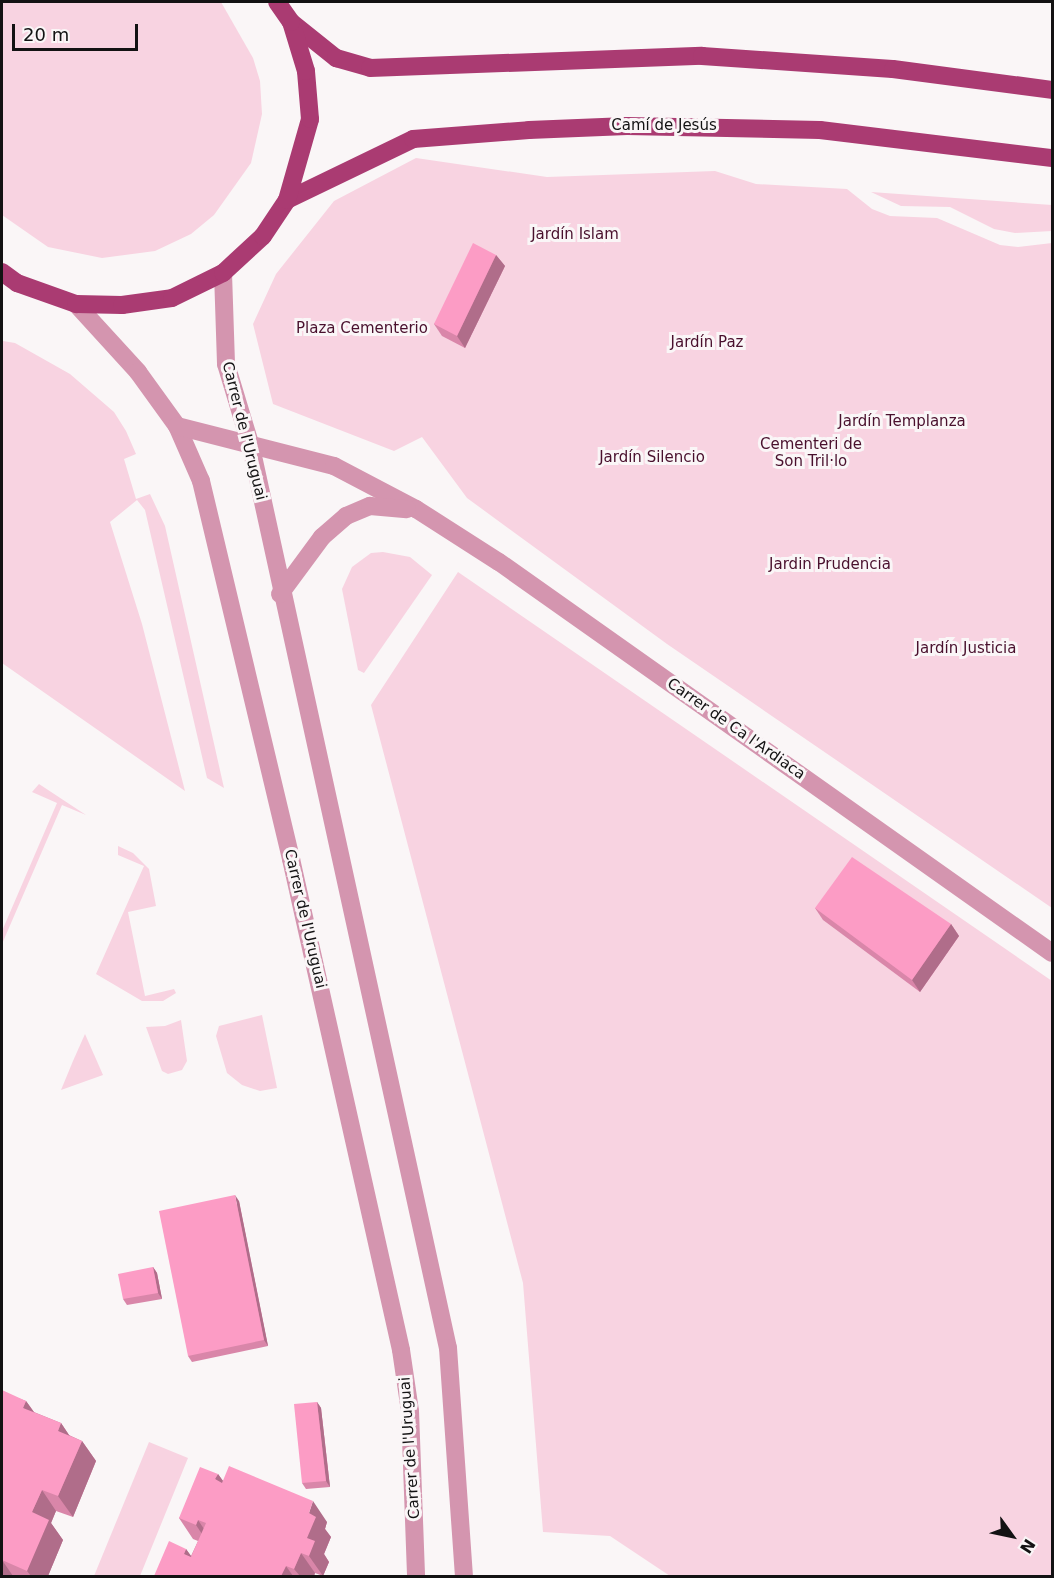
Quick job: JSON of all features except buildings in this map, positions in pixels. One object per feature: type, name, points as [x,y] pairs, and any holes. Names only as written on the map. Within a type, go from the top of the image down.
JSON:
[{"type":"main road","points":[[277,2],[291,21],[336,57],[370,69],[702,56],[893,69],[1053,90]]},
{"type":"main road","points":[[2,272],[17,283],[76,304],[122,305],[172,298],[223,273],[263,236],[287,200],[310,119],[306,71],[291,21]]},
{"type":"main road","name":"Camí de Jesús","points":[[287,200],[413,139],[529,130],[627,126],[820,130],[1053,158]]},
{"type":"street","name":"Carrer de l'Uruguai","points":[[223,273],[226,364],[251,447],[280,594],[405,1137],[448,1348],[464,1576]]},
{"type":"street","name":"Carrer de l'Uruguai","points":[[76,304],[138,372],[177,426],[201,481],[247,669],[401,1350],[410,1410],[416,1576]]},
{"type":"street","name":"Carrer de Ca l'Ardiaca","points":[[177,426],[251,447],[334,466],[416,509],[499,562],[1053,953]]},
{"type":"street","name":"Carrer de Ca l'Ardiaca","points":[[280,594],[322,537],[346,516],[370,506],[416,509]]},
{"type":"green space","points":[[2,2],[221,2],[253,58],[260,81],[262,114],[251,163],[214,215],[191,234],[155,251],[102,258],[48,247],[2,215]]},
{"type":"green space","name":"Cementeri de Son Tril·lo","points":[[416,158],[547,177],[715,171],[756,184],[847,189],[872,209],[890,216],[937,218],[1000,245],[1018,247],[1052,243],[1052,908],[667,644],[467,498],[422,437],[394,451],[273,404],[253,324],[276,274],[334,201]]},
{"type":"green space","points":[[871,192],[1052,205],[1052,231],[1015,233],[994,229],[950,207],[901,206]]},
{"type":"green space","points":[[3,341],[15,343],[70,374],[114,412],[126,431],[136,454],[124,459],[136,499],[150,494],[165,526],[224,788],[207,778],[145,510],[137,500],[110,522],[142,624],[185,791],[2,663]]},
{"type":"green space","points":[[383,552],[410,557],[432,575],[364,673],[358,670],[342,589],[352,567],[371,553]]},
{"type":"green space","points":[[458,572],[1052,981],[1052,1576],[670,1576],[610,1536],[543,1532],[523,1283],[371,705]]},
{"type":"green space","points":[[39,784],[86,815],[62,805],[2,944],[2,931],[57,803],[32,792]]},
{"type":"green space","points":[[118,846],[133,853],[149,869],[156,906],[128,912],[145,996],[174,989],[176,993],[163,1001],[142,1001],[96,974],[144,866],[118,855]]},
{"type":"green space","points":[[262,1015],[277,1088],[260,1091],[242,1085],[227,1073],[216,1036],[219,1026]]},
{"type":"green space","points":[[181,1020],[187,1061],[182,1070],[168,1074],[162,1071],[146,1027],[165,1026]]},
{"type":"green space","points":[[85,1034],[103,1075],[61,1090],[73,1061]]},
{"type":"green space","points":[[149,1442],[188,1458],[140,1576],[94,1576]]},
{"type":"park label","name":"Jardín Islam","points":[[575,235]]},
{"type":"park label","name":"Plaza Cementerio","points":[[362,329]]},
{"type":"park label","name":"Jardín Paz","points":[[707,343]]},
{"type":"park label","name":"Jardín Templanza","points":[[902,422]]},
{"type":"park label","name":"Jardín Silencio","points":[[652,458]]},
{"type":"park label","name":"Jardin Prudencia","points":[[830,565]]},
{"type":"park label","name":"Jardín Justicia","points":[[966,649]]}]
